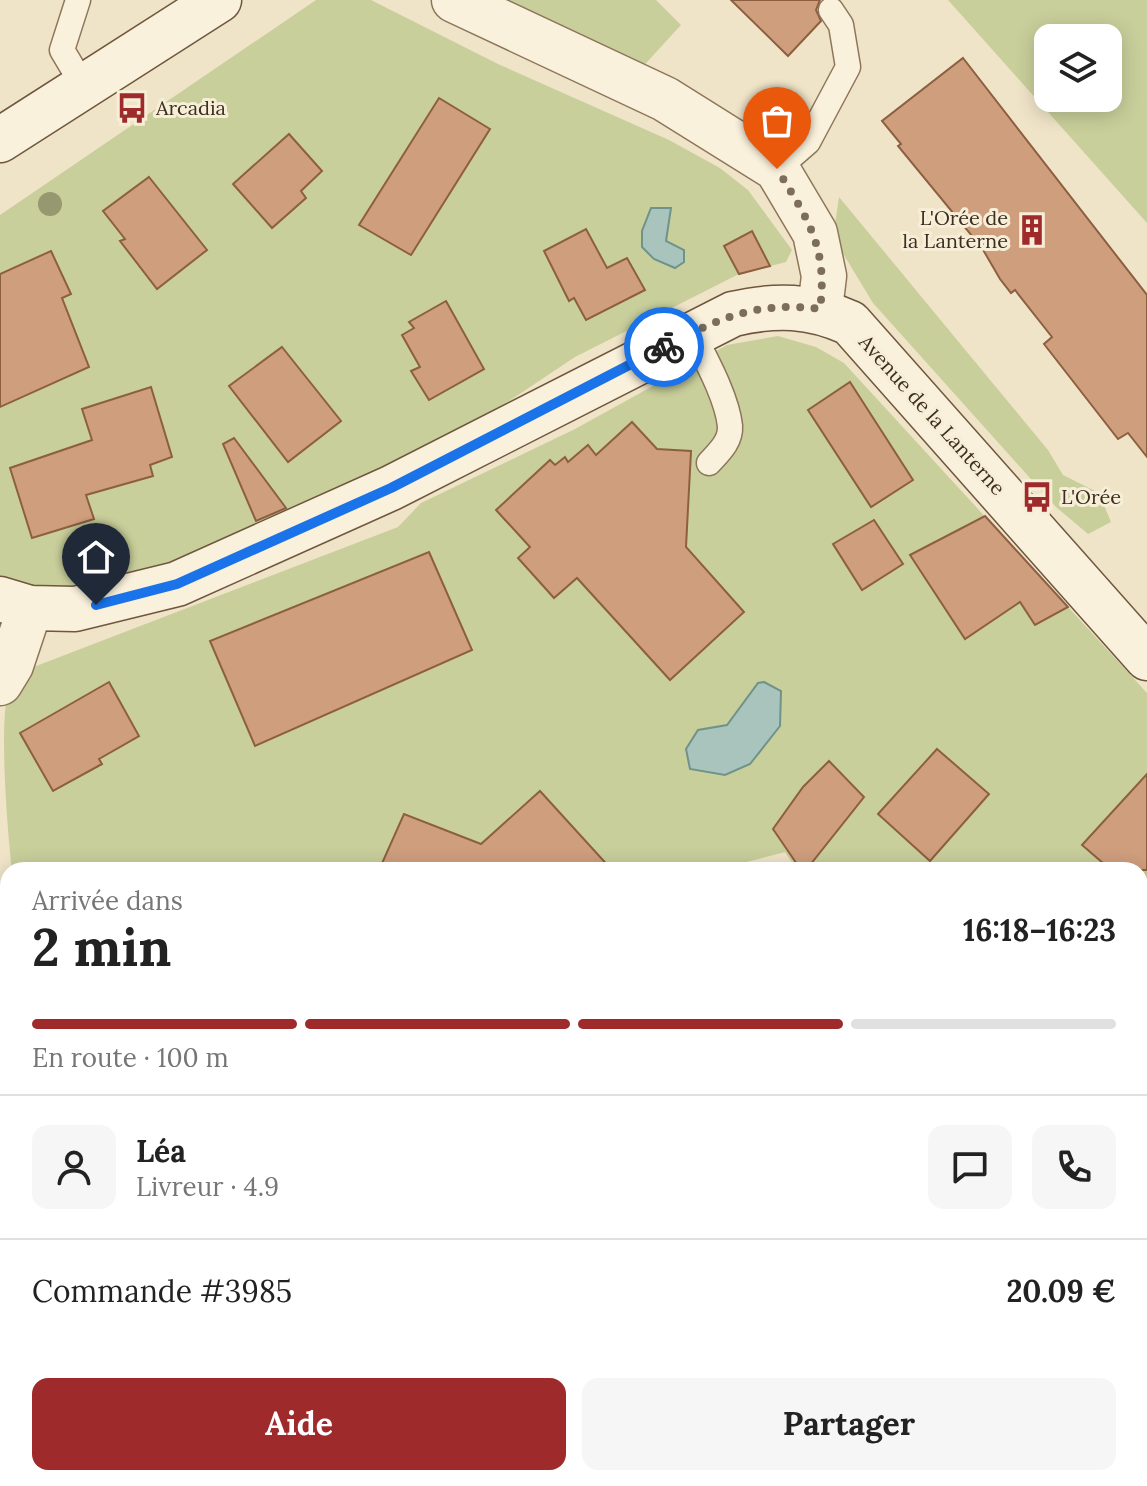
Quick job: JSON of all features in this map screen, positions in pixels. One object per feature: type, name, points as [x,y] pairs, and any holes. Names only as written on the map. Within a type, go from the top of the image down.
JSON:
[{"type":"street","points":[[0,140],[219,0]]},
{"type":"street","points":[[454,0],[665,99],[777,169],[815,233],[824,276],[820,309]]},
{"type":"street","name":"Avenue de la Lanterne","points":[[15,604],[75,609],[177,584],[391,488],[692,332],[733,314],[766,306],[820,309],[850,323],[1147,658]]},
{"type":"street","points":[[0,683],[11,665],[15,604]]},
{"type":"lane","points":[[78,0],[62,50],[84,87]]},
{"type":"lane","points":[[777,169],[808,142],[848,67],[841,25],[831,10]]},
{"type":"lane","points":[[692,332],[712,372],[730,427],[725,446],[709,463]]},
{"type":"green space","points":[[316,0],[371,0],[498,64],[669,140],[720,168],[748,190],[792,250],[786,262],[739,274],[575,357],[482,419],[316,509],[135,575],[85,587],[34,588],[7,582],[0,576],[0,215]]},
{"type":"green space","points":[[488,0],[656,0],[681,25],[638,72]]},
{"type":"green space","points":[[948,0],[1147,0],[1147,223],[1048,112],[1122,112],[1122,24],[1034,24],[1034,96]]},
{"type":"green space","points":[[839,197],[1048,450],[1063,475],[1099,493],[1111,522],[1088,534],[1056,507],[873,303],[833,237]]},
{"type":"green space","points":[[778,336],[816,347],[844,363],[1147,693],[1147,862],[792,862],[785,852],[747,862],[11,862],[5,781],[5,713],[7,697],[31,668],[398,527],[421,503],[575,429],[727,345]]},
{"type":"water","points":[[651,208],[671,208],[666,241],[684,250],[684,262],[675,268],[654,259],[642,247],[642,231]]},
{"type":"water","points":[[764,682],[781,691],[780,726],[750,764],[725,775],[690,769],[686,749],[698,730],[727,725],[758,683]]},
{"type":"building","points":[[731,0],[820,0],[816,10],[821,21],[788,56]]},
{"type":"building","name":"L'Orée de la Lanterne","points":[[963,58],[1147,295],[1147,457],[1128,433],[1118,439],[1044,344],[1052,337],[1015,290],[1011,293],[982,248],[898,146],[901,144],[882,121]]},
{"type":"building","points":[[439,98],[490,129],[411,255],[359,225]]},
{"type":"building","points":[[289,134],[322,171],[301,191],[306,198],[272,228],[233,184]]},
{"type":"building","points":[[149,177],[207,250],[157,289],[120,241],[125,239],[103,211]]},
{"type":"building","points":[[586,229],[607,268],[627,258],[645,290],[586,320],[574,298],[569,301],[544,251]]},
{"type":"building","points":[[752,231],[770,266],[739,274],[724,246]]},
{"type":"building","points":[[51,251],[71,294],[62,298],[89,367],[0,407],[0,274]]},
{"type":"building","points":[[446,301],[484,369],[429,400],[411,371],[420,367],[402,335],[414,328],[409,322]]},
{"type":"building","points":[[282,347],[341,421],[288,462],[229,386]]},
{"type":"building","points":[[850,382],[913,480],[871,507],[808,410]]},
{"type":"building","points":[[151,387],[172,457],[150,465],[153,476],[86,495],[94,519],[32,538],[10,468],[92,440],[82,409]]},
{"type":"building","points":[[632,422],[657,449],[691,451],[686,547],[744,612],[670,680],[577,578],[554,598],[518,558],[530,547],[496,510],[550,460],[555,465],[565,457],[568,462],[588,445],[596,455]]},
{"type":"building","points":[[234,438],[286,508],[256,521],[223,444]]},
{"type":"building","points":[[985,516],[1068,607],[1035,625],[1020,602],[965,639],[910,555]]},
{"type":"building","points":[[874,520],[903,564],[862,590],[833,544]]},
{"type":"building","points":[[429,552],[472,650],[255,746],[210,641]]},
{"type":"building","points":[[109,682],[139,736],[99,759],[102,764],[53,791],[20,733]]},
{"type":"building","points":[[937,749],[989,794],[930,861],[878,814]]},
{"type":"building","points":[[829,761],[864,797],[812,862],[796,862],[773,829],[803,787]]},
{"type":"building","points":[[1147,774],[1147,862],[1102,862],[1082,845]]},
{"type":"building","points":[[540,791],[605,862],[383,862],[404,814],[481,844]]},
{"type":"way so far","points":[[664,347],[733,314],[766,306],[820,309],[824,276],[815,233],[777,169]]},
{"type":"place","name":"Arcadia","points":[[132,108]]},
{"type":"place","name":"L'Orée de la Lanterne","points":[[1032,230]]},
{"type":"place","name":"L'Orée","points":[[1037,497]]},
{"type":"route","points":[[96,605],[177,584],[391,488],[664,347]]}]
